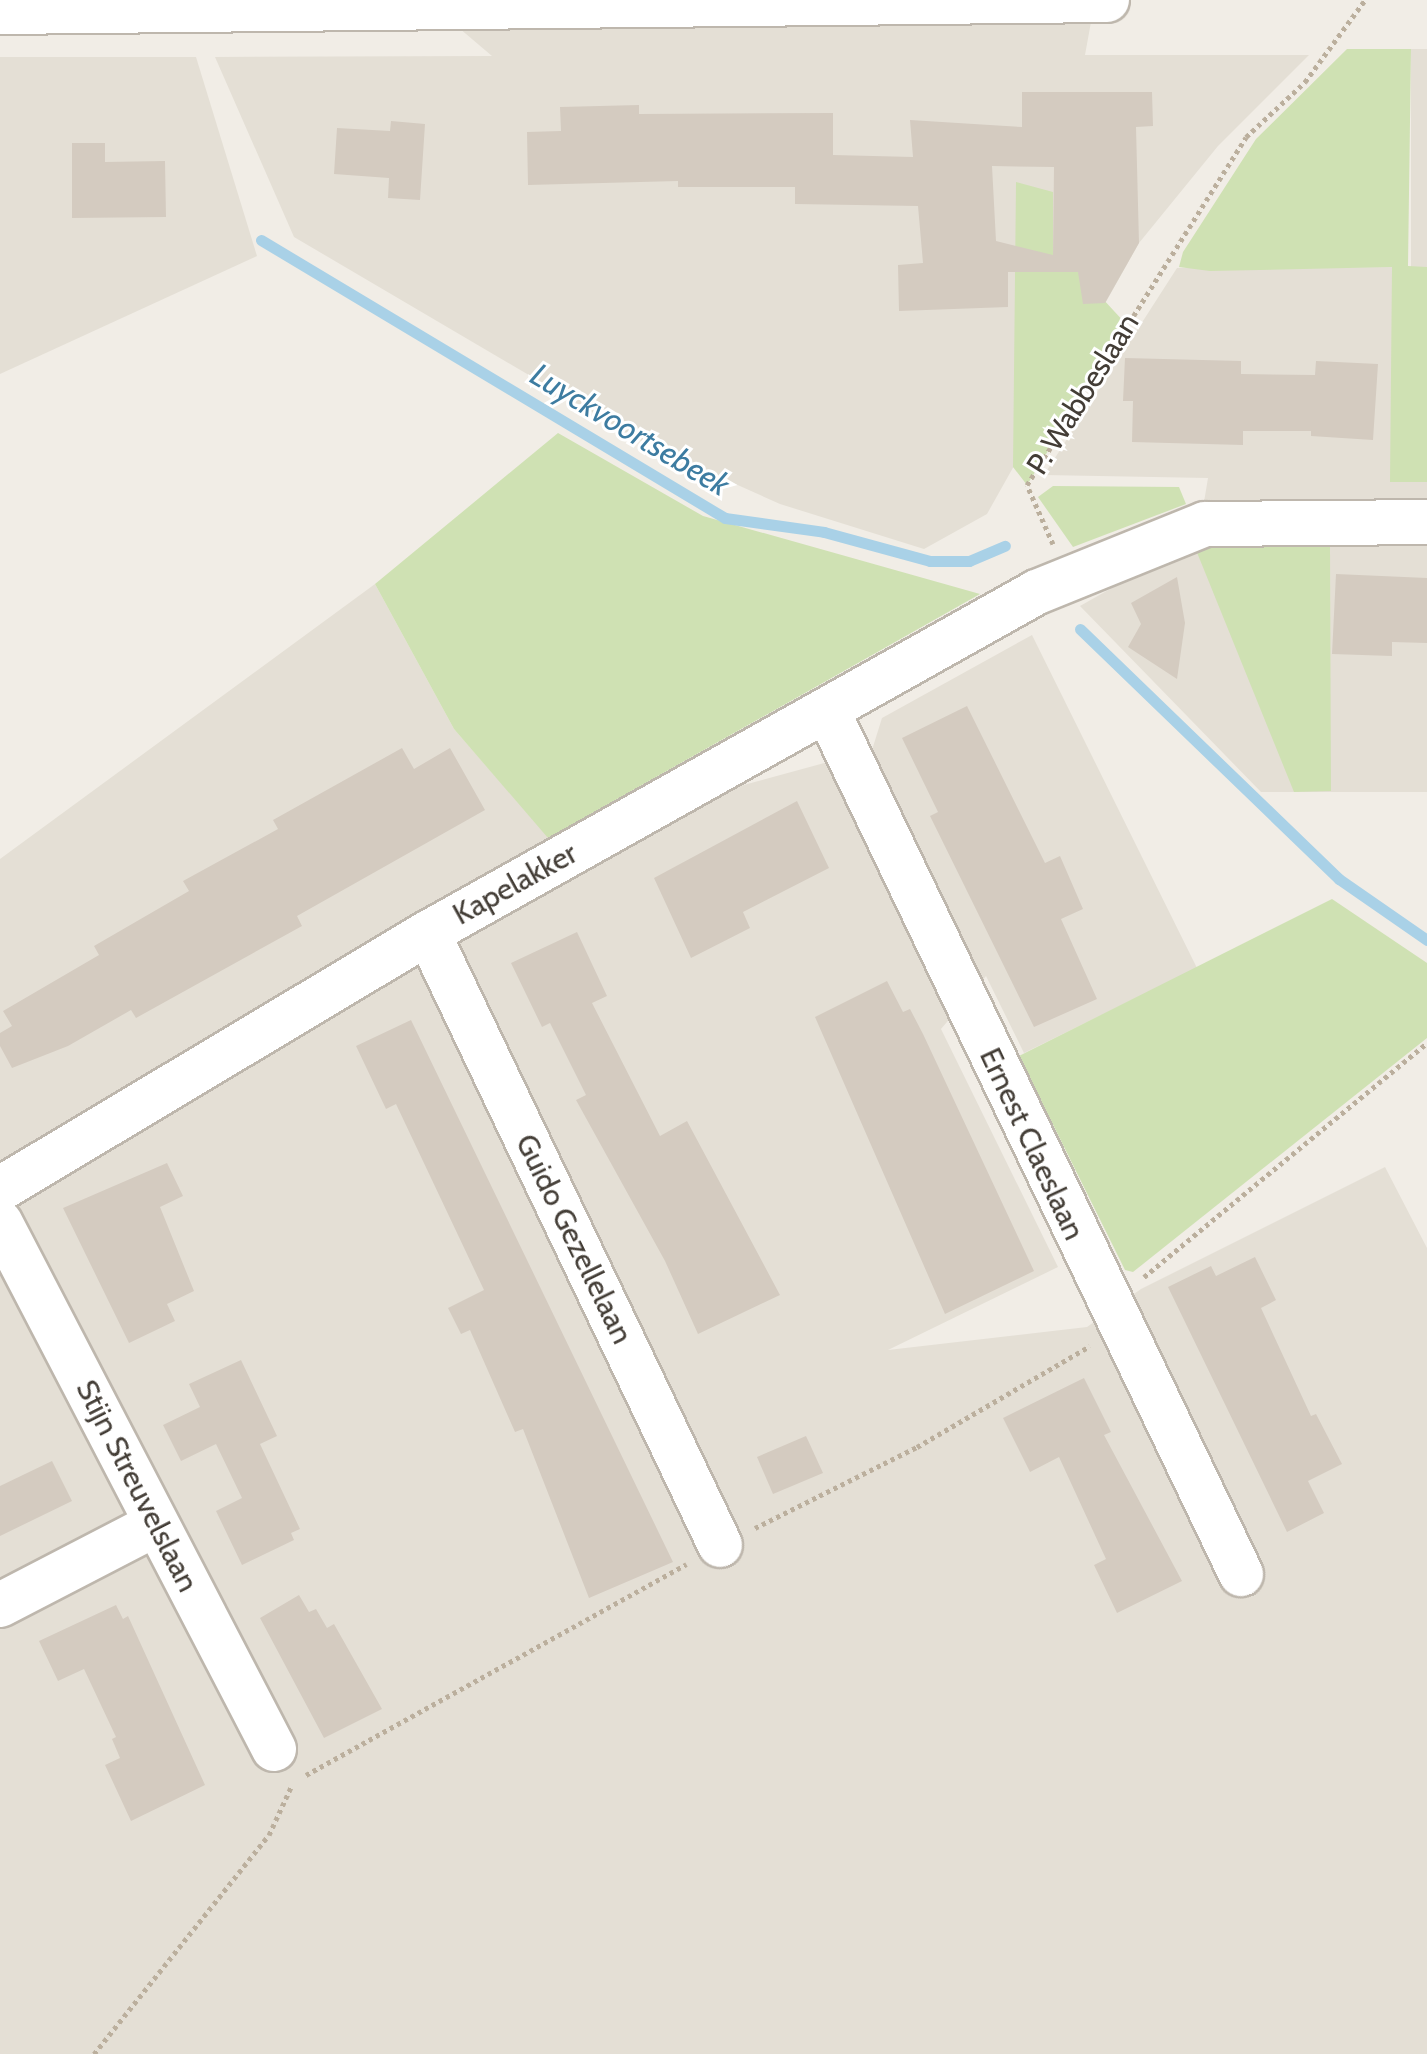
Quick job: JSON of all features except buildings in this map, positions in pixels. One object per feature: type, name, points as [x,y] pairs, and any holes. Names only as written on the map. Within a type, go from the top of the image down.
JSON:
[{"type":"street","points":[[0,12],[1107,0]]},
{"type":"street","points":[[1037,592],[1205,524],[1427,522]]},
{"type":"street","name":"Kapelakker","points":[[0,1189],[428,933],[828,712],[1037,592]]},
{"type":"street","name":"Ernest Claeslaan","points":[[828,712],[1109,1306],[1241,1574]]},
{"type":"street","name":"Guido Gezellelaan","points":[[428,933],[720,1545]]},
{"type":"street","name":"Stijn Streuvelslaan","points":[[0,1222],[284,1765]]},
{"type":"street","points":[[0,1605],[156,1524]]},
{"type":"path","name":"P. Wabbeslaan","points":[[1037,592],[1057,566],[1051,532],[1027,485],[1246,137],[1305,82],[1365,0]]},
{"type":"path","points":[[1109,1306],[1427,1043]]},
{"type":"path","points":[[94,2054],[269,1835],[284,1765]]},
{"type":"shaded area","points":[[426,0],[1095,0],[1085,55],[1309,55],[1218,146],[1139,243],[987,514],[924,549],[780,504],[648,445],[294,237],[215,57],[492,56]]},
{"type":"shaded area","points":[[1411,49],[1427,49],[1427,792],[1261,792],[1080,606],[1165,558],[1196,550],[1208,478],[1044,475],[1177,268],[1411,267]]},
{"type":"shaded area","points":[[0,57],[196,57],[257,256],[0,374]]},
{"type":"shaded area","points":[[375,584],[454,729],[549,838],[872,750],[882,718],[1032,635],[1197,968],[1024,1053],[986,976],[941,1029],[1058,1267],[888,1350],[1087,1327],[1141,1289],[1385,1167],[1427,1248],[1427,2054],[0,2054],[0,859]]},
{"type":"green space","points":[[1347,49],[1411,49],[1408,266],[1427,267],[1427,482],[1390,482],[1392,267],[1210,271],[1179,267],[1183,252],[1256,139]]},
{"type":"green space","points":[[1016,182],[1053,192],[1053,271],[1078,272],[1126,324],[1027,485],[1013,467]]},
{"type":"green space","points":[[558,433],[703,516],[980,594],[548,838],[454,729],[375,584]]},
{"type":"green space","points":[[1053,486],[1179,487],[1186,504],[1073,547],[1038,497]]},
{"type":"green space","points":[[1221,545],[1330,547],[1331,791],[1294,792],[1196,550]]},
{"type":"green space","points":[[1332,899],[1427,963],[1427,1038],[1133,1272],[1125,1270],[1019,1056]]},
{"type":"waterway","name":"Luyckvoortsebeek","points":[[261,240],[725,518],[824,532],[930,561],[969,561],[1005,546]]},
{"type":"waterway","points":[[1080,629],[1339,879],[1427,940]]}]
